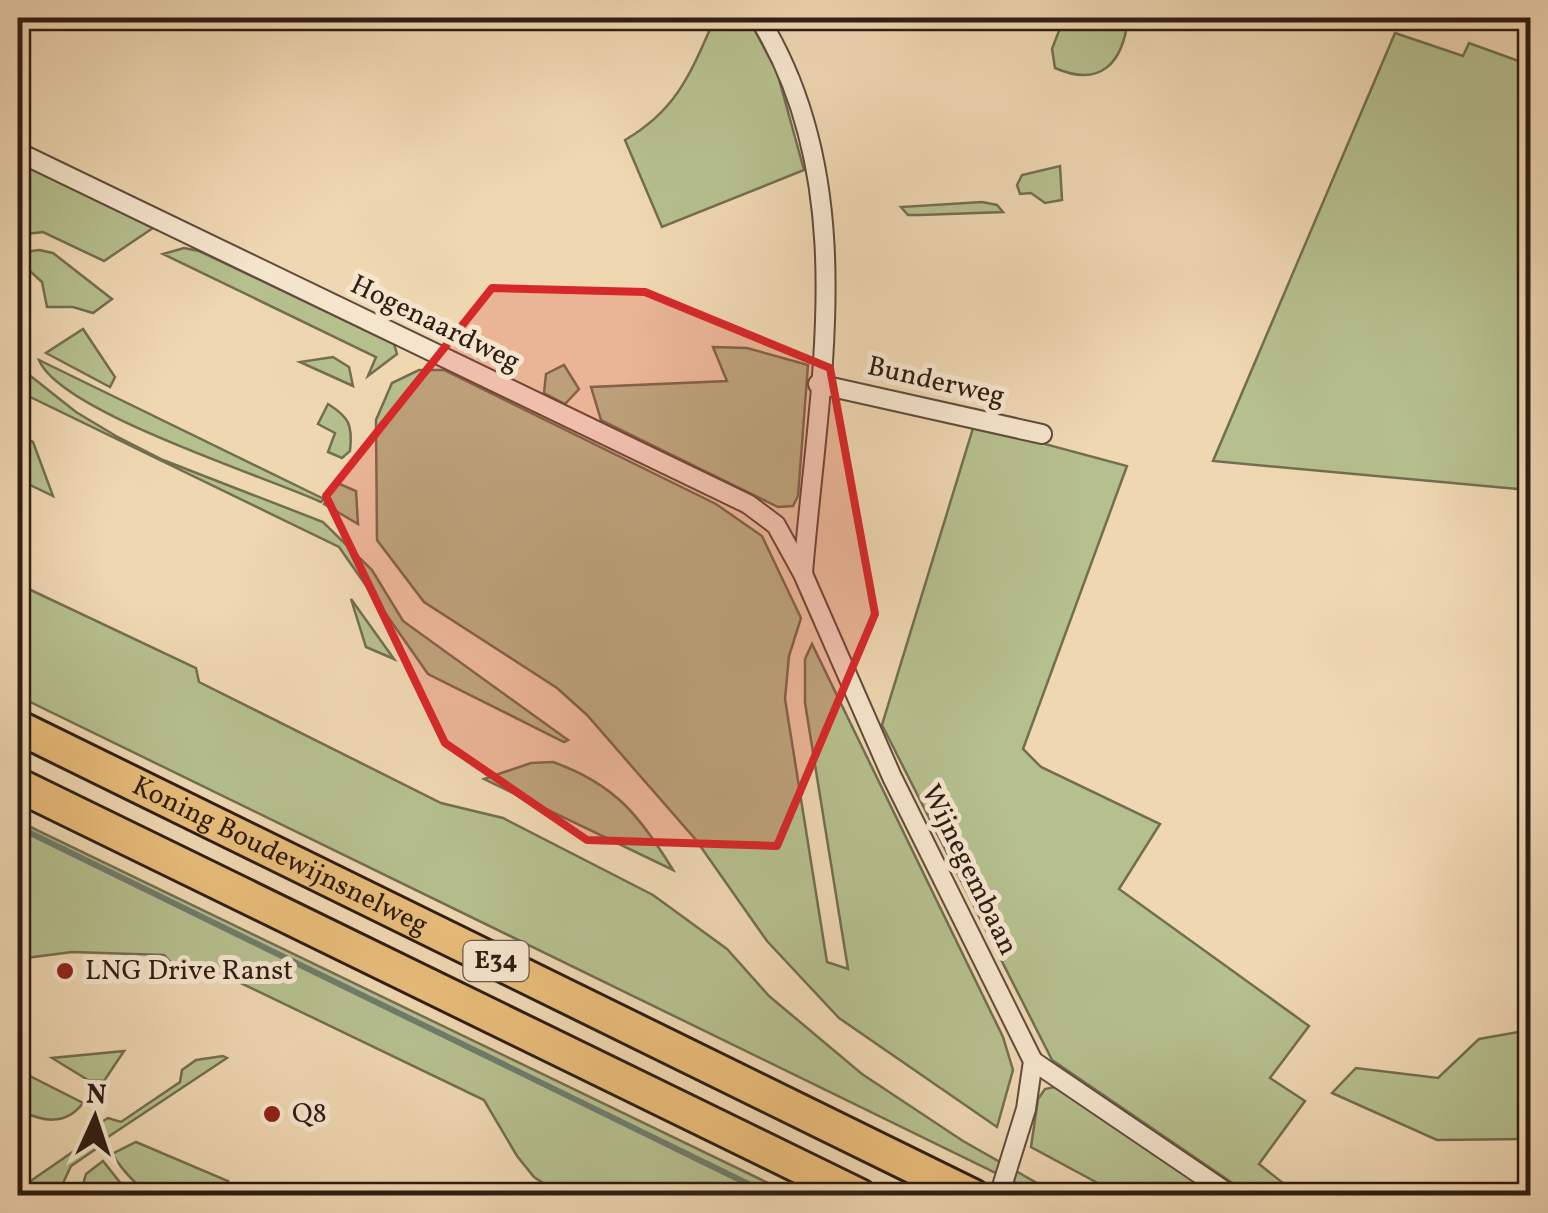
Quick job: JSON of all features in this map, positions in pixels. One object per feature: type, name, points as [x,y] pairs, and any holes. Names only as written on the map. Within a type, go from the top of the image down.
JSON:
[{"type":"highway","name":"Koning Boudewijnsnelweg","points":[[18,727],[973,1196]]},
{"type":"highway","name":"Koning Boudewijnsnelweg","points":[[18,784],[860,1196]]},
{"type":"street","points":[[758,18],[786,62],[816,166],[826,227],[802,574]]},
{"type":"street","name":"Hogenaardweg","points":[[18,152],[748,504],[776,525],[802,574]]},
{"type":"street","name":"Bunderweg","points":[[818,384],[1042,434]]},
{"type":"street","name":"Wijnegembaan","points":[[802,574],[892,776],[1032,1061]]},
{"type":"street","points":[[999,1196],[1026,1109],[1032,1061],[1232,1196]]},
{"type":"highlighted area","points":[[492,288],[645,292],[830,368],[875,614],[777,846],[587,840],[445,743],[326,496]]},
{"type":"green space","points":[[715,18],[747,18],[751,23],[777,72],[804,170],[662,227],[625,140],[658,115],[681,88]]},
{"type":"green space","points":[[1064,18],[1128,18],[1115,59],[1097,73],[1085,75],[1055,68],[1052,49]]},
{"type":"green space","points":[[1395,33],[1463,56],[1469,43],[1530,65],[1530,490],[1213,461]]},
{"type":"green space","points":[[18,163],[153,228],[104,261],[43,232],[18,235]]},
{"type":"green space","points":[[1060,166],[1062,200],[1045,203],[1031,193],[1020,194],[1017,185],[1022,175]]},
{"type":"green space","points":[[982,202],[997,205],[1003,212],[908,215],[901,207]]},
{"type":"green space","points":[[184,248],[199,251],[394,344],[397,354],[368,376],[376,357],[163,254]]},
{"type":"green space","points":[[25,252],[53,253],[112,299],[93,313],[73,307],[47,307],[42,282],[19,261]]},
{"type":"green space","points":[[83,329],[115,377],[110,387],[46,353]]},
{"type":"green space","points":[[713,347],[747,348],[808,365],[798,496],[793,506],[778,507],[601,420],[591,387],[727,381]]},
{"type":"green space","points":[[333,357],[349,367],[353,386],[300,362]]},
{"type":"green space","points":[[39,360],[324,499],[321,502],[123,421],[55,380]]},
{"type":"green space","points":[[564,365],[579,389],[565,404],[544,393],[546,374]]},
{"type":"green space","points":[[23,370],[76,412],[163,460],[323,522],[372,570],[403,621],[568,740],[564,742],[428,674],[339,547],[18,391],[18,374]]},
{"type":"green space","points":[[419,370],[444,370],[716,504],[762,536],[801,618],[789,656],[785,699],[827,962],[848,969],[805,703],[805,659],[812,644],[1003,1037],[1013,1070],[997,1127],[839,1018],[767,941],[696,840],[587,715],[557,688],[424,602],[377,540],[376,420],[392,383]]},
{"type":"green space","points":[[328,404],[341,413],[350,428],[350,451],[342,458],[328,452],[335,433],[318,424]]},
{"type":"green space","points":[[974,425],[1127,466],[1023,749],[1041,767],[1160,824],[1119,889],[1309,1026],[1270,1078],[1305,1101],[1259,1164],[1298,1195],[1250,1195],[1052,1060],[882,725]]},
{"type":"green space","points":[[18,435],[33,442],[53,496],[18,479]]},
{"type":"green space","points":[[335,482],[356,491],[358,524],[324,504]]},
{"type":"green space","points":[[18,584],[196,668],[199,682],[441,803],[503,818],[653,895],[727,949],[769,996],[862,1074],[963,1141],[1058,1195],[1041,1195],[18,696]]},
{"type":"green space","points":[[351,599],[394,659],[366,647]]},
{"type":"green space","points":[[553,762],[593,781],[624,804],[673,870],[484,779],[531,763]]},
{"type":"green space","points":[[18,821],[793,1195],[561,1195],[534,1177],[484,1100],[220,973],[179,971],[164,955],[72,952],[18,959]]},
{"type":"green space","points":[[1518,1032],[1530,1038],[1530,1139],[1437,1140],[1332,1093],[1356,1068],[1438,1078],[1479,1039]]},
{"type":"green space","points":[[124,1051],[104,1081],[88,1080],[52,1058]]},
{"type":"green space","points":[[227,1058],[102,1141],[95,1126],[108,1118],[121,1122],[180,1082],[182,1070],[196,1060]]},
{"type":"green space","points":[[18,1070],[83,1103],[69,1116],[53,1120],[18,1110]]},
{"type":"green space","points":[[1054,1087],[1218,1195],[1120,1195],[1031,1147],[1038,1099],[1045,1089]]},
{"type":"green space","points":[[90,1140],[96,1149],[71,1166],[58,1194],[34,1191],[20,1195],[19,1189]]},
{"type":"green space","points":[[136,1142],[228,1181],[222,1192],[228,1195],[174,1197],[149,1192],[137,1185],[112,1154]]},
{"type":"green space","points":[[103,1161],[130,1195],[80,1195],[86,1174]]},
{"type":"waterway","points":[[18,827],[773,1196]]},
{"type":"place","name":"LNG Drive Ranst","points":[[65,971]]},
{"type":"place","name":"Q8","points":[[272,1114]]}]
